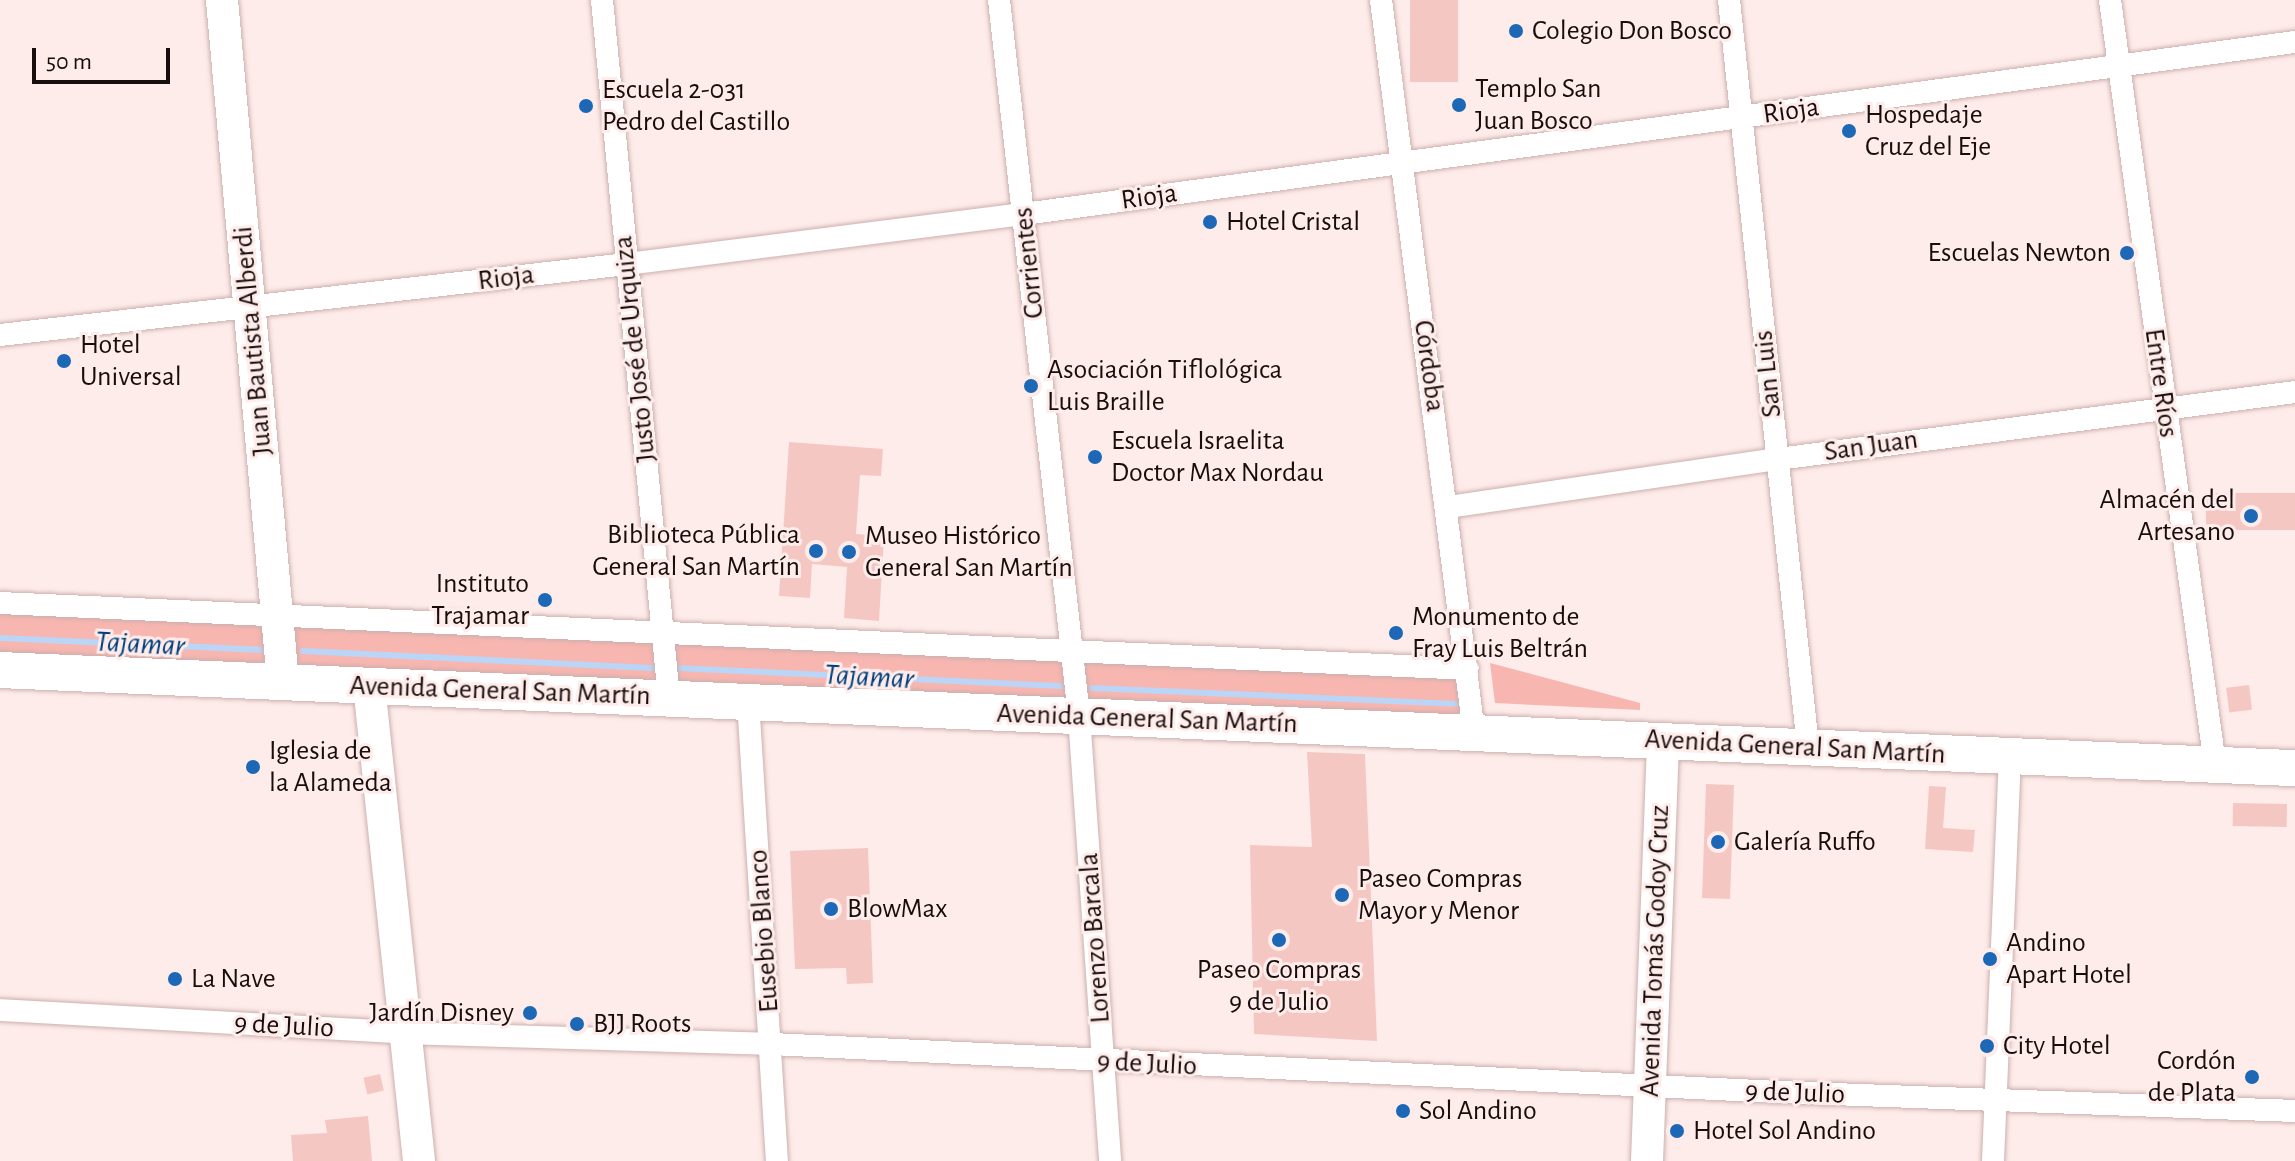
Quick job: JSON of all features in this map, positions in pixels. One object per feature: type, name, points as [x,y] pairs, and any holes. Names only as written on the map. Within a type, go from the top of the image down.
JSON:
[{"type":"main road","name":"Avenida General San Martín","points":[[0,670],[2295,768]]},
{"type":"street","name":"Juan Bautista Alberdi","points":[[222,0],[283,682]]},
{"type":"street","name":"Justo José de Urquiza","points":[[602,0],[669,698]]},
{"type":"street","name":"Corrientes","points":[[999,0],[1079,716]]},
{"type":"street","name":"Córdoba","points":[[1381,0],[1448,507],[1474,733]]},
{"type":"street","name":"San Luis","points":[[1729,0],[1808,747]]},
{"type":"street","name":"Entre Ríos","points":[[2110,0],[2215,765]]},
{"type":"street","name":"Rioja","points":[[0,335],[627,264],[1024,214],[2295,42]]},
{"type":"street","name":"San Juan","points":[[1448,507],[1778,459],[2295,392]]},
{"type":"street","points":[[0,603],[1468,669]]},
{"type":"street","points":[[369,685],[419,1161]]},
{"type":"street","name":"Eusebio Blanco","points":[[748,701],[777,1161]]},
{"type":"street","name":"Lorenzo Barcala","points":[[1079,716],[1110,1161]]},
{"type":"street","name":"Avenida Tomás Godoy Cruz","points":[[1647,1161],[1663,741]]},
{"type":"street","points":[[1993,1161],[2010,756]]},
{"type":"street","name":"9 de Julio","points":[[0,1010],[406,1033],[772,1044],[1104,1062],[2295,1111]]},
{"type":"shaded area","points":[[0,603],[1467,680],[1463,747],[0,670]]},
{"type":"shaded area","points":[[1490,663],[1640,703],[1640,710],[1495,703]]},
{"type":"building","points":[[1410,0],[1458,0],[1458,82],[1410,82]]},
{"type":"building","points":[[789,442],[883,449],[881,476],[860,475],[856,534],[884,536],[879,621],[844,618],[847,567],[812,564],[810,598],[779,596]]},
{"type":"building","name":"Almacén del Artesano","points":[[2206,493],[2295,493],[2295,530],[2206,530]]},
{"type":"building","points":[[2249,685],[2252,710],[2229,713],[2226,688]]},
{"type":"building","points":[[1307,752],[1365,754],[1377,1041],[1254,1034],[1250,845],[1312,847]]},
{"type":"building","name":"Galería Ruffo","points":[[1706,784],[1734,785],[1730,899],[1702,898]]},
{"type":"building","points":[[1929,786],[1946,787],[1943,828],[1975,830],[1973,852],[1925,849]]},
{"type":"building","points":[[2233,803],[2287,804],[2287,827],[2233,826]]},
{"type":"building","name":"BlowMax","points":[[868,848],[873,983],[847,984],[846,968],[795,969],[790,851]]},
{"type":"building","points":[[380,1074],[384,1091],[367,1094],[363,1078]]},
{"type":"building","points":[[368,1116],[372,1161],[293,1161],[291,1135],[327,1133],[325,1120]]},
{"type":"waterway","name":"Tajamar","points":[[0,638],[269,650]]},
{"type":"waterway","name":"Tajamar","points":[[303,651],[656,668]]},
{"type":"waterway","name":"Tajamar","points":[[677,668],[1061,686]]},
{"type":"waterway","name":"Tajamar","points":[[1092,688],[1456,704]]},
{"type":"place","name":"Colegio Don Bosco","points":[[1516,31]]},
{"type":"place","name":"Templo San Juan Bosco","points":[[1459,105]]},
{"type":"place","name":"Escuela 2-031 Pedro del Castillo","points":[[586,106]]},
{"type":"place","name":"Hospedaje Cruz del Eje","points":[[1849,131]]},
{"type":"place","name":"Hotel Cristal","points":[[1210,222]]},
{"type":"place","name":"Escuelas Newton","points":[[2127,253]]},
{"type":"place","name":"Hotel Universal","points":[[64,361]]},
{"type":"place","name":"Asociación Tiflológica Luis Braille","points":[[1031,386]]},
{"type":"place","name":"Escuela Israelita Doctor Max Nordau","points":[[1095,457]]},
{"type":"place","name":"Almacén del Artesano","points":[[2251,516]]},
{"type":"place","name":"Biblioteca Pública General San Martín","points":[[816,551]]},
{"type":"place","name":"Museo Histórico General San Martín","points":[[849,552]]},
{"type":"place","name":"Instituto Trajamar","points":[[545,600]]},
{"type":"place","name":"Monumento de Fray Luis Beltrán","points":[[1396,633]]},
{"type":"place","name":"Iglesia de la Alameda","points":[[253,767]]},
{"type":"place","name":"Galería Ruffo","points":[[1718,842]]},
{"type":"place","name":"Paseo Compras Mayor y Menor","points":[[1342,895]]},
{"type":"place","name":"BlowMax","points":[[831,909]]},
{"type":"place","name":"Paseo Compras 9 de Julio","points":[[1279,940]]},
{"type":"place","name":"Andino Apart Hotel","points":[[1990,959]]},
{"type":"place","name":"La Nave","points":[[175,979]]},
{"type":"place","name":"Jardín Disney","points":[[530,1013]]},
{"type":"place","name":"BJJ Roots","points":[[577,1024]]},
{"type":"place","name":"City Hotel","points":[[1987,1046]]},
{"type":"place","name":"Cordón de Plata","points":[[2252,1077]]},
{"type":"place","name":"Sol Andino","points":[[1403,1111]]},
{"type":"place","name":"Hotel Sol Andino","points":[[1677,1131]]}]
